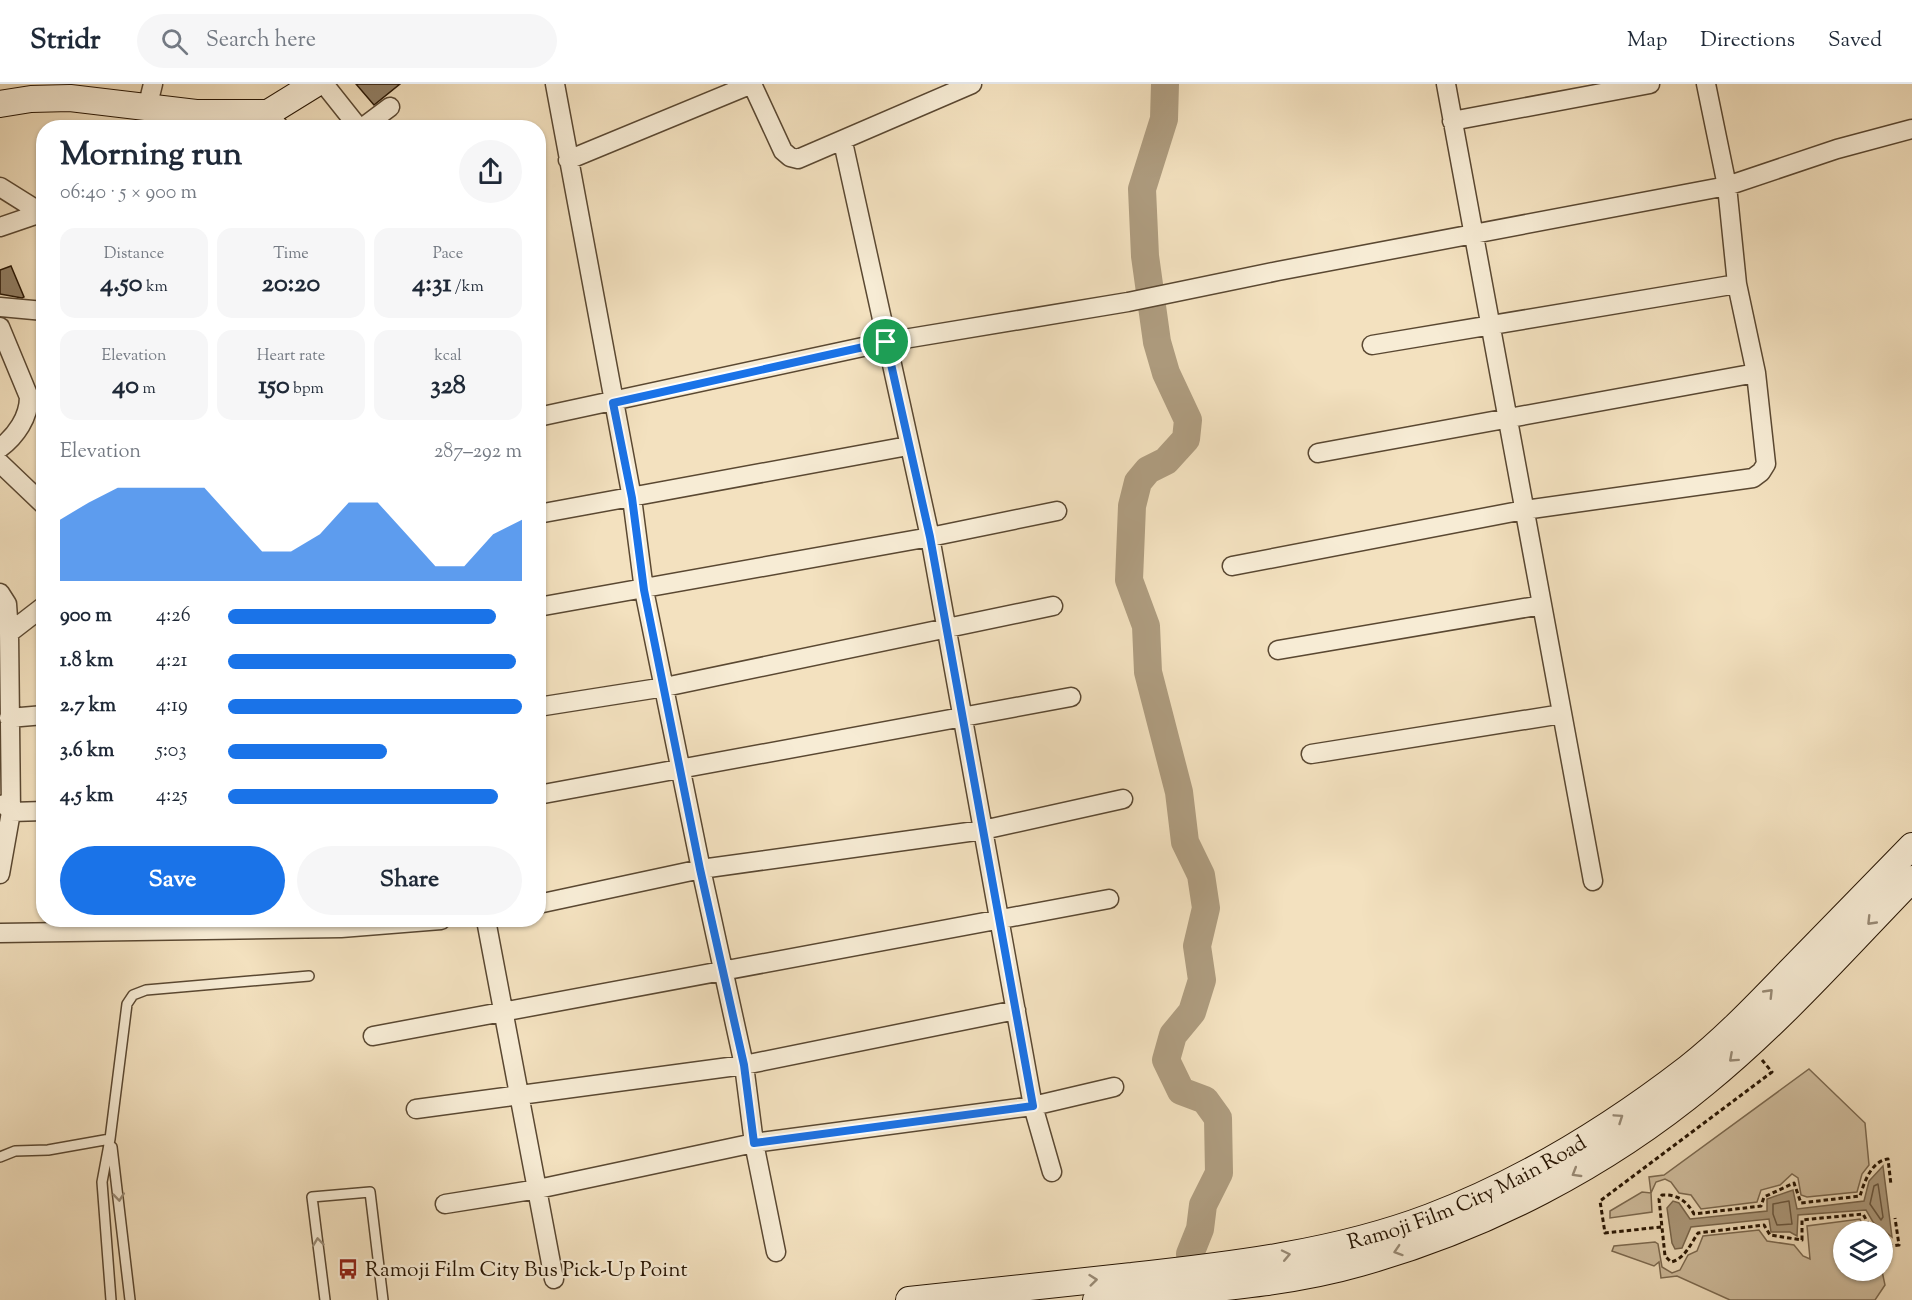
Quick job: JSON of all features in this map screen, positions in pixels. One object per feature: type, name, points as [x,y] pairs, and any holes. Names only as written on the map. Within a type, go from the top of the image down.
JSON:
[{"type":"street","points":[[0,105],[31,99],[150,96],[195,120],[274,120],[315,84]]},
{"type":"street","points":[[324,84],[353,120]]},
{"type":"street","points":[[555,84],[632,498],[644,590],[682,770],[700,869],[744,1065],[754,1143],[776,1252]]},
{"type":"street","points":[[568,160],[752,84],[783,151],[790,157],[807,157],[972,84]]},
{"type":"street","points":[[1446,84],[1593,881]]},
{"type":"street","points":[[1452,121],[1650,84]]},
{"type":"street","points":[[1232,566],[1524,510],[1753,478],[1761,472],[1766,464],[1756,373],[1737,284],[1726,186],[1706,84]]},
{"type":"street","points":[[371,120],[390,107]]},
{"type":"street","points":[[546,416],[613,403],[886,342],[1080,311],[1726,186],[1837,148],[1912,129]]},
{"type":"street","points":[[843,142],[908,446],[930,537],[944,628],[1033,1106],[1052,1172]]},
{"type":"street","points":[[0,187],[36,208]]},
{"type":"street","points":[[0,227],[36,214]]},
{"type":"street","points":[[1372,345],[1737,284]]},
{"type":"street","points":[[0,307],[36,310]]},
{"type":"street","points":[[0,327],[4,350],[36,398],[22,424],[0,448]]},
{"type":"street","points":[[1318,453],[1756,373]]},
{"type":"street","points":[[546,513],[908,446]]},
{"type":"street","points":[[0,463],[36,497]]},
{"type":"street","points":[[546,606],[930,537],[1057,511]]},
{"type":"street","points":[[0,593],[7,604],[9,633],[9,718],[0,874]]},
{"type":"street","points":[[1278,650],[1542,605]]},
{"type":"street","points":[[546,706],[665,687],[1053,606]]},
{"type":"street","points":[[9,633],[36,612]]},
{"type":"street","points":[[546,794],[1071,697]]},
{"type":"street","points":[[1311,754],[1562,714]]},
{"type":"street","points":[[9,718],[36,716]]},
{"type":"street","points":[[546,902],[700,869],[983,830],[1123,799]]},
{"type":"street","points":[[5,806],[36,810]]},
{"type":"street","name":"Ramoji Film City Main Road","points":[[909,1300],[1204,1268],[1278,1257],[1352,1241],[1428,1218],[1501,1187],[1560,1155],[1622,1116],[1690,1066],[1750,1012],[1910,852]]},
{"type":"street","name":"Ramoji Film City Main Road","points":[[1096,1300],[1281,1278],[1359,1264],[1436,1239],[1510,1207],[1561,1181],[1635,1137],[1705,1084],[1749,1045],[1912,879]]},
{"type":"street","points":[[373,1036],[503,1014],[723,970],[1109,899]]},
{"type":"street","points":[[0,933],[354,927]]},
{"type":"street","points":[[487,927],[521,1095],[554,1279]]},
{"type":"street","points":[[416,1109],[744,1065],[1016,1010]]},
{"type":"street","points":[[446,1204],[538,1190],[754,1143],[1033,1106],[1114,1087]]},
{"type":"lane","points":[[111,1300],[102,1182],[110,1139],[124,1013],[134,995],[146,990],[309,975]]},
{"type":"lane","points":[[0,1157],[15,1151],[48,1150],[110,1139]]},
{"type":"lane","points":[[110,1139],[130,1300]]},
{"type":"lane","points":[[324,1300],[312,1197],[370,1192],[383,1300]]},
{"type":"path","points":[[1661,1227],[1605,1233],[1600,1200],[1772,1072],[1749,1045]]},
{"type":"path","points":[[1867,1221],[1863,1214],[1802,1220],[1802,1240],[1770,1235],[1764,1225],[1698,1233],[1691,1247],[1671,1262],[1665,1256],[1659,1199],[1662,1195],[1670,1194],[1685,1201],[1694,1214],[1761,1206],[1764,1197],[1794,1183],[1801,1203],[1860,1196],[1873,1168],[1882,1160],[1888,1159],[1891,1185]]},
{"type":"path","points":[[1893,1246],[1899,1245],[1895,1218]]},
{"type":"shaded area","points":[[1809,1069],[1865,1123],[1869,1165],[1862,1174],[1857,1192],[1807,1197],[1801,1195],[1798,1178],[1792,1174],[1780,1185],[1761,1190],[1757,1202],[1701,1209],[1691,1195],[1679,1193],[1671,1182],[1665,1179],[1656,1182],[1651,1193],[1649,1177],[1664,1175]]},
{"type":"shaded area","points":[[1642,1192],[1651,1193],[1652,1212],[1610,1218],[1610,1211]]},
{"type":"shaded area","points":[[1833,1223],[1833,1281],[1884,1281],[1885,1285],[1875,1300],[1730,1300],[1677,1276],[1661,1278],[1659,1262],[1654,1266],[1612,1251],[1614,1246],[1655,1242],[1658,1244],[1662,1267],[1672,1273],[1680,1270],[1688,1255],[1697,1251],[1703,1236],[1759,1230],[1767,1241],[1794,1245],[1803,1256],[1810,1259],[1807,1226]]},
{"type":"water","points":[[1883,1166],[1890,1221],[1872,1221],[1866,1210],[1798,1215],[1797,1236],[1790,1232],[1771,1232],[1769,1219],[1691,1227],[1682,1248],[1675,1249],[1672,1243],[1667,1208],[1673,1201],[1679,1203],[1690,1219],[1767,1211],[1767,1199],[1793,1190],[1797,1209],[1864,1201],[1869,1181]]},
{"type":"building","points":[[356,84],[400,84],[374,105]]},
{"type":"building","points":[[11,266],[24,297],[22,298],[0,294],[0,270]]},
{"type":"waterway","points":[[1165,84],[1164,119],[1142,189],[1145,256],[1157,342],[1166,373],[1188,420],[1186,439],[1166,461],[1148,470],[1138,482],[1132,506],[1129,580],[1146,626],[1148,672],[1179,792],[1185,842],[1201,875],[1206,908],[1197,946],[1202,980],[1192,1012],[1173,1035],[1166,1060],[1181,1091],[1205,1100],[1218,1118],[1219,1173],[1203,1205],[1200,1229],[1190,1254]]},
{"type":"place","name":"Ramoji Film City Bus Pick-Up Point","points":[[348,1269]]},
{"type":"route","points":[[886,342],[930,537],[944,628],[1033,1106],[754,1143],[744,1065],[700,869],[682,770],[644,590],[632,498],[613,403],[886,342]]}]
